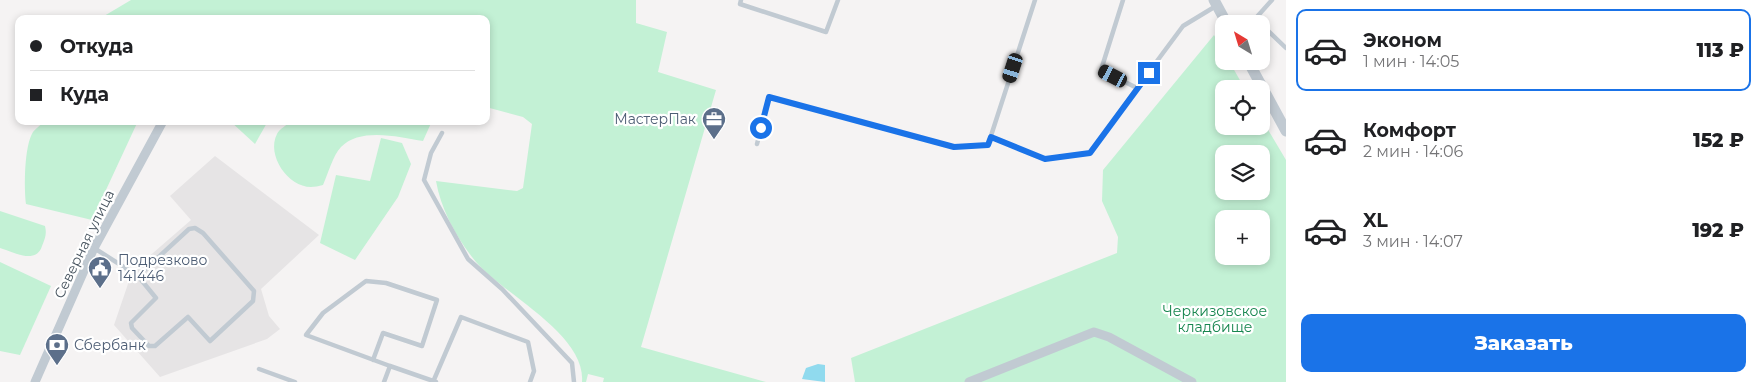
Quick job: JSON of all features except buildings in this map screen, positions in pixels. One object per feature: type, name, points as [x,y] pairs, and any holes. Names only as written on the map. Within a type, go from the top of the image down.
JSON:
[{"type":"street","points":[[1216,2],[1222,15]]},
{"type":"street","points":[[1253,70],[1286,131]]},
{"type":"street","name":"Северная улица","points":[[35,382],[94,248],[161,125]]},
{"type":"street","points":[[969,382],[1094,332],[1109,337],[1192,382]]},
{"type":"lane","points":[[741,0],[740,4],[826,32],[838,0]]},
{"type":"lane","points":[[757,144],[769,97],[954,147],[988,145],[1035,0]]},
{"type":"lane","points":[[1123,0],[1101,70],[1138,88]]},
{"type":"lane","points":[[1259,15],[1272,0]]},
{"type":"lane","points":[[991,137],[1045,159],[1090,153],[1183,26],[1216,2]]},
{"type":"lane","points":[[1270,33],[1286,48]]},
{"type":"lane","points":[[442,133],[430,153],[424,180],[439,209],[468,259],[502,289],[572,363],[574,382]]},
{"type":"lane","points":[[94,248],[138,276],[156,298],[131,323],[132,328],[149,346],[154,346],[188,318],[210,341],[255,296],[254,291],[203,233],[195,228],[189,229],[138,276]]},
{"type":"lane","points":[[373,360],[383,333],[422,346],[437,300],[386,283],[366,281],[323,313],[306,335],[373,360],[434,382],[461,317],[528,342],[534,371],[530,382]]},
{"type":"lane","points":[[384,382],[390,366]]},
{"type":"lane","points":[[259,369],[295,382]]},
{"type":"shaded area","points":[[215,156],[319,235],[261,289],[269,316],[280,329],[267,339],[160,377],[114,325],[129,281],[138,266],[191,220],[170,196]]},
{"type":"green space","points":[[131,0],[636,0],[636,23],[667,32],[658,72],[716,90],[641,347],[766,382],[603,382],[604,378],[588,374],[586,382],[582,382],[580,364],[571,348],[558,332],[541,316],[489,275],[469,253],[456,234],[446,213],[436,181],[517,191],[523,188],[532,124],[523,117],[490,108],[490,15],[106,15]]},
{"type":"green space","name":"Черкизовское кладбище","points":[[1214,35],[1215,70],[1234,70],[1240,80],[1215,80],[1215,135],[1270,135],[1270,133],[1286,160],[1286,382],[855,382],[851,358],[1117,253],[1118,237],[1102,201],[1103,170]]},
{"type":"green space","points":[[41,125],[136,125],[92,220],[26,204],[26,157],[33,132]]},
{"type":"green space","points":[[234,125],[266,125],[255,144]]},
{"type":"green space","points":[[286,125],[430,125],[423,141],[392,136],[369,135],[349,141],[341,147],[336,155],[323,185],[311,187],[302,186],[294,182],[281,168],[274,151],[274,142],[281,129]]},
{"type":"green space","points":[[381,138],[402,143],[411,164],[398,197],[355,260],[320,243],[336,175],[370,181]]},
{"type":"green space","points":[[0,211],[45,226],[46,232],[39,252],[35,255],[24,256],[0,248]]},
{"type":"green space","points":[[0,262],[51,286],[20,355],[0,351]]},
{"type":"water","points":[[818,364],[825,365],[825,382],[802,379],[806,368]]},
{"type":"place","name":"МастерПак","points":[[714,140]]},
{"type":"place","name":"Подрезково 141446","points":[[100,289]]},
{"type":"place","name":"Сбербанк","points":[[57,366]]},
{"type":"route","points":[[761,128],[769,97],[954,147],[988,145],[991,137],[1045,159],[1090,153],[1149,73]]}]
